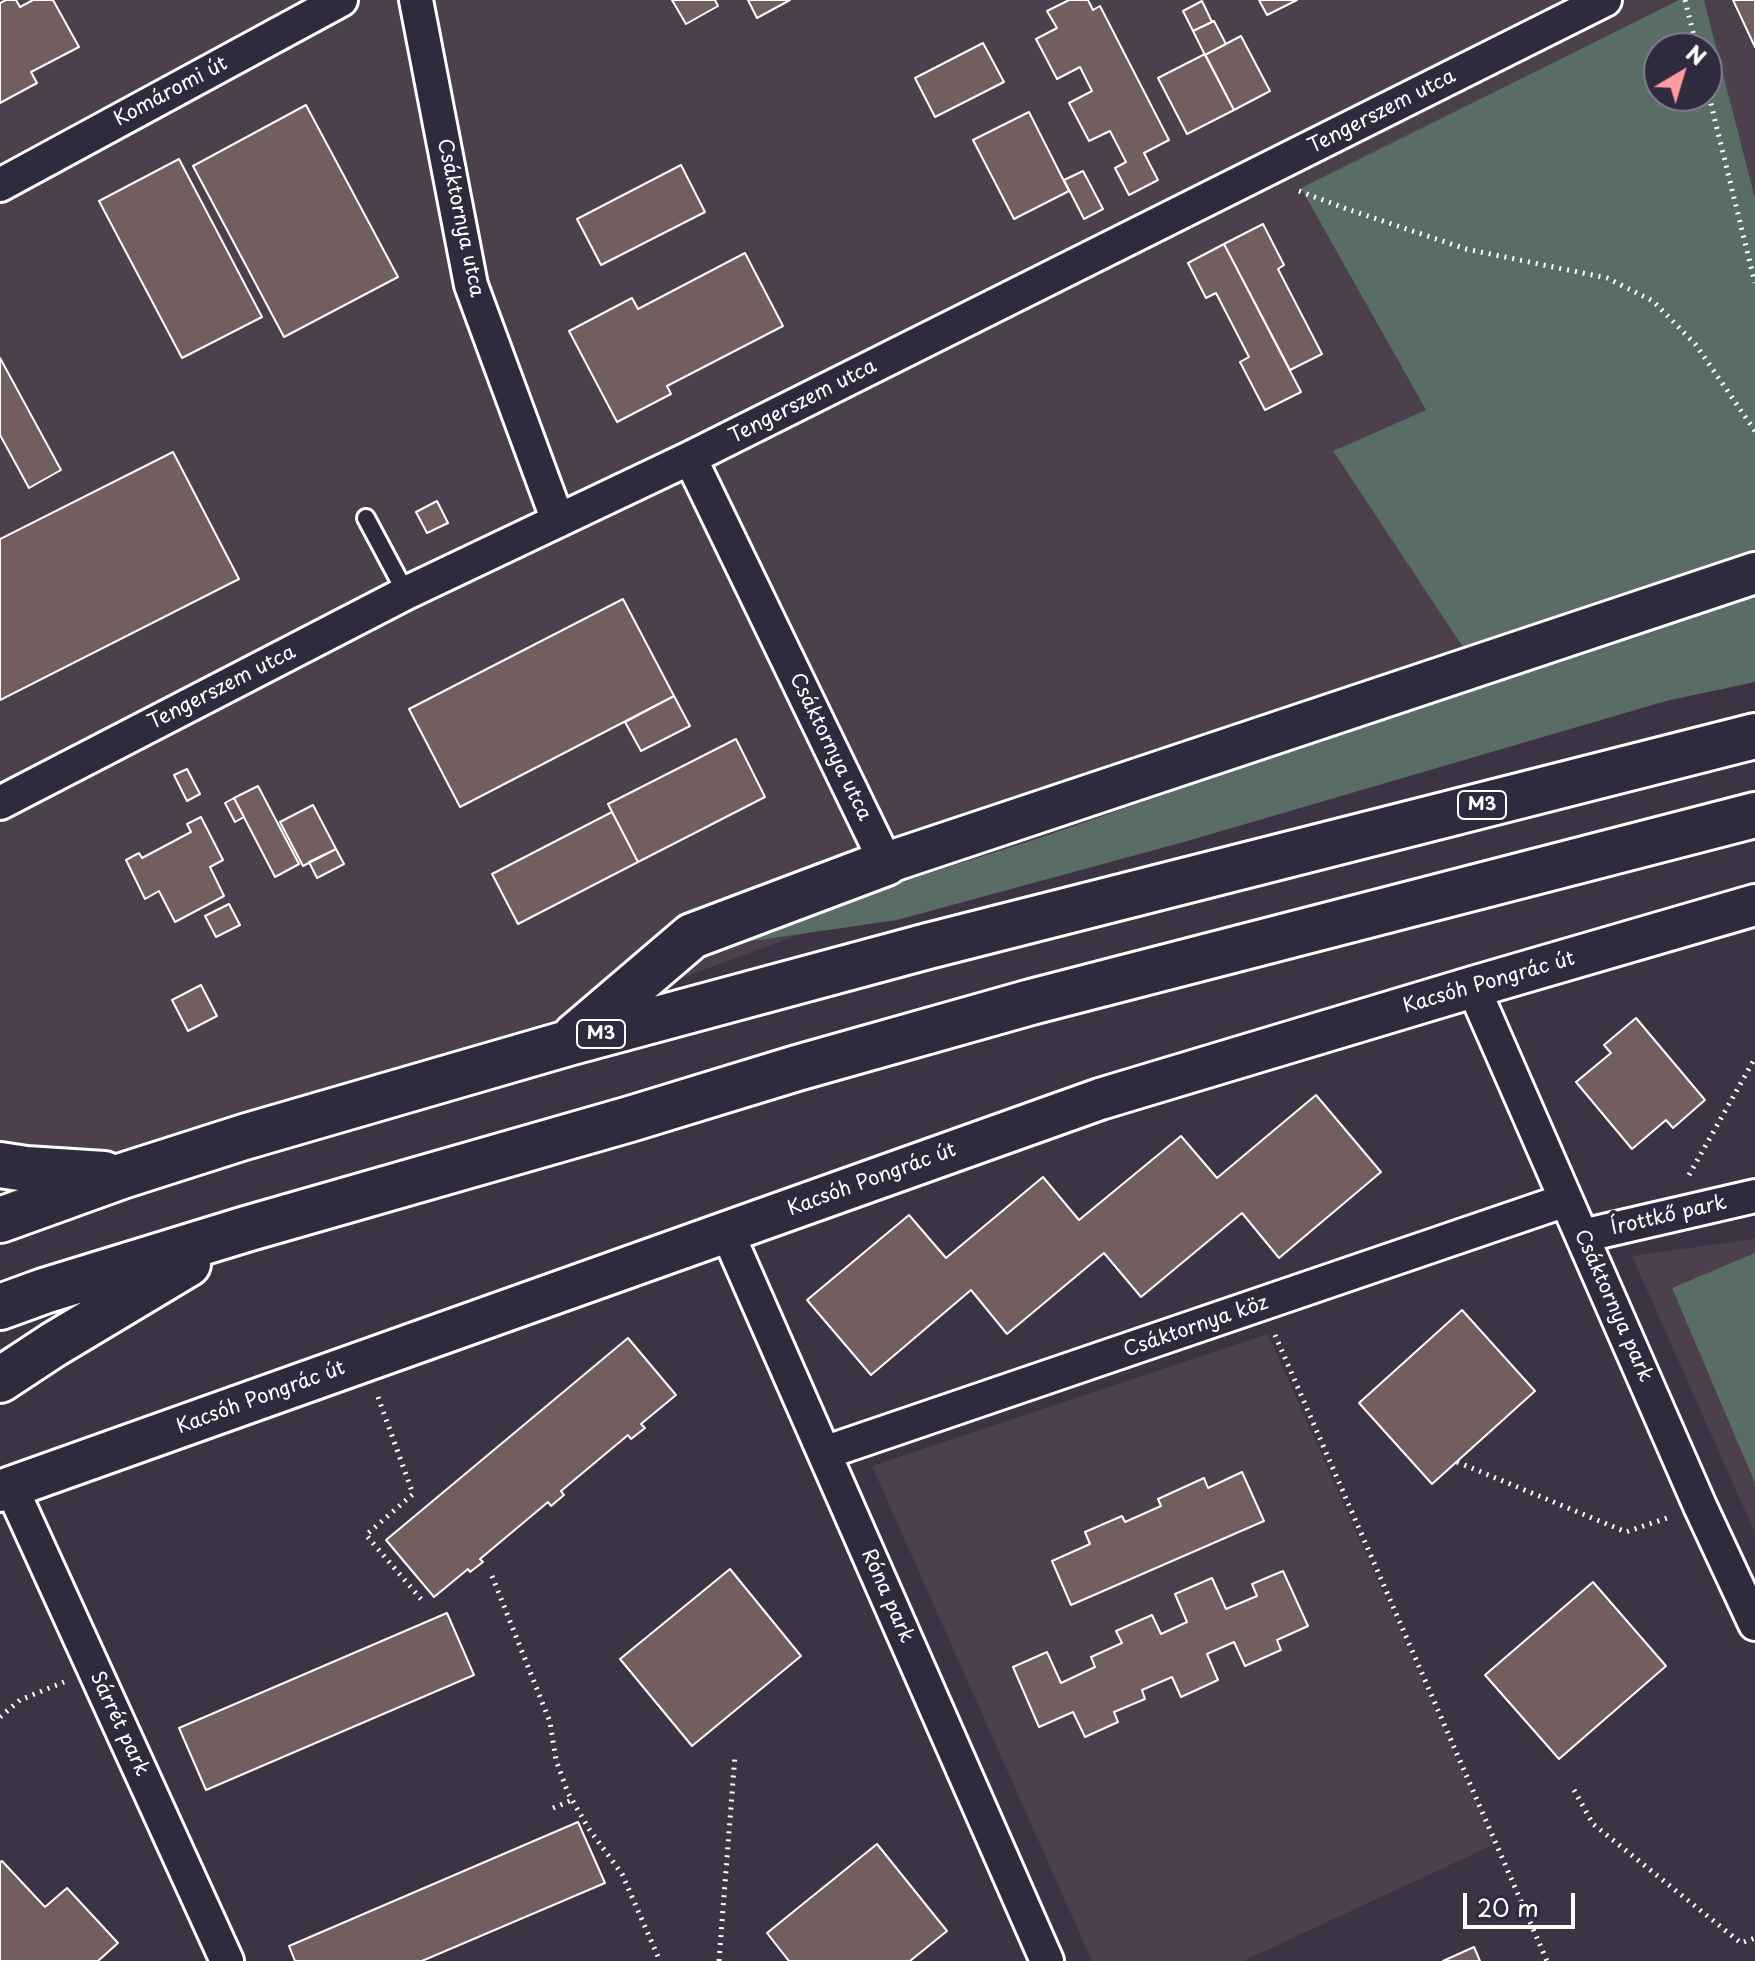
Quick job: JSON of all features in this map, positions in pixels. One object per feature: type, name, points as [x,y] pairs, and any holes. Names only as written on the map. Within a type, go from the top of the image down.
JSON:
[{"type":"main road","name":"M3","points":[[0,1220],[122,1176],[258,1133],[568,1043],[928,946],[1755,736]]},
{"type":"main road","points":[[0,1307],[246,1229],[1016,1006],[1755,815]]},
{"type":"main road","points":[[568,1043],[692,936],[886,863]]},
{"type":"main road","points":[[0,1165],[122,1176]]},
{"type":"main road","points":[[0,1380],[246,1229]]},
{"type":"street","name":"Komáromi út","points":[[0,185],[341,0]]},
{"type":"street","name":"Csáktornya utca","points":[[416,0],[471,285],[558,521]]},
{"type":"street","name":"Tengerszem utca","points":[[0,803],[406,593],[690,458],[1605,0]]},
{"type":"street","name":"Csáktornya utca","points":[[690,458],[886,863]]},
{"type":"street","points":[[886,863],[1755,573]]},
{"type":"street","name":"Kacsóh Pongrác út","points":[[5,1489],[1100,1099],[1755,905]]},
{"type":"street","name":"Csáktornya park","points":[[1473,987],[1700,1506],[1755,1624]]},
{"type":"street","name":"Írottkő park","points":[[1582,1236],[1755,1196]]},
{"type":"street","name":"Csáktornya köz","points":[[824,1453],[1566,1200]]},
{"type":"street","name":"Róna park","points":[[727,1232],[1047,1961]]},
{"type":"street","name":"Sárrét park","points":[[5,1489],[94,1669],[227,1961]]},
{"type":"lane","points":[[366,518],[406,593]]},
{"type":"path","points":[[1685,0],[1693,32]]},
{"type":"path","points":[[1713,112],[1755,283]]},
{"type":"path","points":[[1253,177],[1466,249],[1607,278],[1653,301],[1696,345],[1755,431]]},
{"type":"path","points":[[1666,1217],[1755,1058]]},
{"type":"path","points":[[1264,1304],[1547,1961]]},
{"type":"path","points":[[365,1361],[413,1494],[366,1535],[421,1599]]},
{"type":"path","points":[[1457,1462],[1626,1532],[1700,1506]]},
{"type":"path","points":[[492,1576],[550,1722],[556,1760],[572,1800],[622,1874],[660,1961]]},
{"type":"path","points":[[0,1717],[20,1700],[94,1669]]},
{"type":"path","points":[[719,1961],[735,1755]]},
{"type":"path","points":[[1574,1790],[1593,1824],[1741,1943],[1755,1938]]},
{"type":"path","points":[[553,1808],[572,1800]]},
{"type":"shaded area","points":[[0,0],[1679,0],[1302,188],[1426,410],[1333,451],[1486,682],[654,988],[0,1196]]},
{"type":"shaded area","points":[[1704,0],[1755,0],[1755,198],[1723,74],[1723,32],[1712,32]]},
{"type":"shaded area","points":[[1755,1239],[1755,1533],[1632,1256]]},
{"type":"shaded area","points":[[1268,1334],[1495,1844],[1243,1961],[1092,1961],[872,1466]]},
{"type":"green space","points":[[1679,0],[1704,0],[1712,32],[1643,32],[1643,112],[1723,112],[1723,74],[1755,198],[1755,682],[1666,701],[1184,842],[897,920],[725,945],[793,916],[1037,839],[1486,682],[1333,451],[1426,410],[1301,188]]},
{"type":"green space","points":[[1755,1253],[1755,1483],[1672,1288]]},
{"type":"building","points":[[16,0],[20,7],[33,0],[53,0],[79,47],[31,72],[37,83],[0,103],[0,3]]},
{"type":"building","points":[[672,0],[715,0],[718,6],[686,24]]},
{"type":"building","points":[[748,0],[790,0],[757,18]]},
{"type":"building","points":[[1069,0],[1088,0],[1093,10],[1100,6],[1169,140],[1144,153],[1158,180],[1129,195],[1115,168],[1126,162],[1110,131],[1089,141],[1069,103],[1092,91],[1080,67],[1057,79],[1036,39],[1057,28],[1047,11]]},
{"type":"building","points":[[1259,0],[1297,0],[1267,15]]},
{"type":"building","points":[[1733,0],[1755,0],[1755,47]]},
{"type":"building","points":[[1202,1],[1212,22],[1193,31],[1183,11]]},
{"type":"building","points":[[1214,21],[1226,44],[1205,55],[1193,31]]},
{"type":"building","points":[[1241,36],[1270,91],[1234,110],[1205,55]]},
{"type":"building","points":[[983,43],[1004,82],[935,117],[915,78]]},
{"type":"building","points":[[1205,54],[1234,110],[1187,134],[1158,78]]},
{"type":"building","points":[[306,105],[398,277],[284,337],[193,166]]},
{"type":"building","points":[[1029,112],[1069,191],[1014,219],[973,140]]},
{"type":"building","points":[[179,159],[262,317],[182,358],[99,201]]},
{"type":"building","points":[[681,165],[705,212],[601,265],[577,219]]},
{"type":"building","points":[[1083,171],[1103,209],[1084,219],[1064,180]]},
{"type":"building","points":[[1263,224],[1284,265],[1278,269],[1322,354],[1290,370],[1224,244]]},
{"type":"building","points":[[1224,244],[1301,392],[1265,410],[1240,362],[1249,357],[1216,293],[1206,298],[1188,263]]},
{"type":"building","points":[[745,253],[783,326],[667,386],[671,394],[617,422],[569,331],[632,298],[638,309]]},
{"type":"building","points":[[0,358],[61,470],[29,488],[0,435]]},
{"type":"building","points":[[173,452],[239,579],[0,700],[0,539]]},
{"type":"building","points":[[437,501],[448,523],[427,533],[416,512]]},
{"type":"building","points":[[623,599],[674,696],[460,807],[409,709]]},
{"type":"building","points":[[674,696],[690,726],[641,751],[625,722]]},
{"type":"building","points":[[736,739],[765,797],[638,862],[608,804]]},
{"type":"building","points":[[187,769],[200,794],[187,801],[174,775]]},
{"type":"building","points":[[258,786],[299,864],[275,877],[234,798]]},
{"type":"building","points":[[234,798],[244,817],[235,822],[225,803]]},
{"type":"building","points":[[313,805],[336,849],[303,866],[280,822]]},
{"type":"building","points":[[612,812],[638,862],[518,924],[492,874]]},
{"type":"building","points":[[201,817],[223,860],[210,867],[224,896],[175,922],[159,891],[145,899],[126,860],[139,853],[142,858],[191,832],[187,824]]},
{"type":"building","points":[[336,849],[344,864],[317,878],[309,862]]},
{"type":"building","points":[[229,904],[240,925],[216,937],[205,916]]},
{"type":"building","points":[[201,985],[217,1016],[188,1031],[172,1000]]},
{"type":"building","points":[[1636,1018],[1705,1100],[1673,1128],[1666,1120],[1632,1149],[1576,1082],[1611,1053],[1604,1045]]},
{"type":"building","points":[[1316,1095],[1381,1172],[1279,1258],[1242,1213],[1141,1297],[1104,1253],[1007,1334],[971,1290],[871,1375],[807,1300],[909,1215],[946,1258],[1043,1177],[1079,1220],[1181,1136],[1217,1178]]},
{"type":"building","points":[[1462,1310],[1535,1391],[1432,1484],[1359,1403]]},
{"type":"building","points":[[628,1338],[676,1395],[641,1424],[645,1428],[631,1439],[628,1435],[561,1491],[564,1495],[551,1506],[548,1502],[480,1559],[483,1562],[470,1572],[468,1569],[434,1597],[386,1540]]},
{"type":"building","points":[[1242,1472],[1264,1521],[1071,1605],[1052,1561],[1090,1544],[1085,1532],[1122,1516],[1125,1522],[1161,1506],[1158,1499],[1204,1478],[1208,1488]]},
{"type":"building","points":[[730,1569],[801,1656],[692,1746],[620,1659]]},
{"type":"building","points":[[1283,1571],[1308,1626],[1277,1640],[1281,1650],[1245,1666],[1234,1642],[1207,1654],[1218,1680],[1181,1697],[1172,1677],[1142,1690],[1145,1699],[1114,1712],[1118,1722],[1085,1737],[1073,1712],[1039,1727],[1013,1667],[1047,1652],[1061,1683],[1095,1667],[1091,1657],[1122,1643],[1116,1631],[1152,1615],[1161,1634],[1187,1622],[1175,1594],[1212,1578],[1226,1609],[1257,1596],[1252,1584]]},
{"type":"building","points":[[1593,1582],[1666,1666],[1559,1759],[1485,1675]]},
{"type":"building","points":[[447,1613],[474,1675],[206,1790],[179,1728]]},
{"type":"building","points":[[578,1822],[605,1883],[422,1961],[295,1961],[289,1946]]},
{"type":"building","points":[[877,1844],[947,1931],[910,1961],[789,1961],[767,1933]]},
{"type":"building","points":[[2,1861],[45,1907],[67,1888],[118,1943],[98,1961],[0,1961]]},
{"type":"building","points":[[1474,1947],[1480,1961],[1443,1961]]}]
